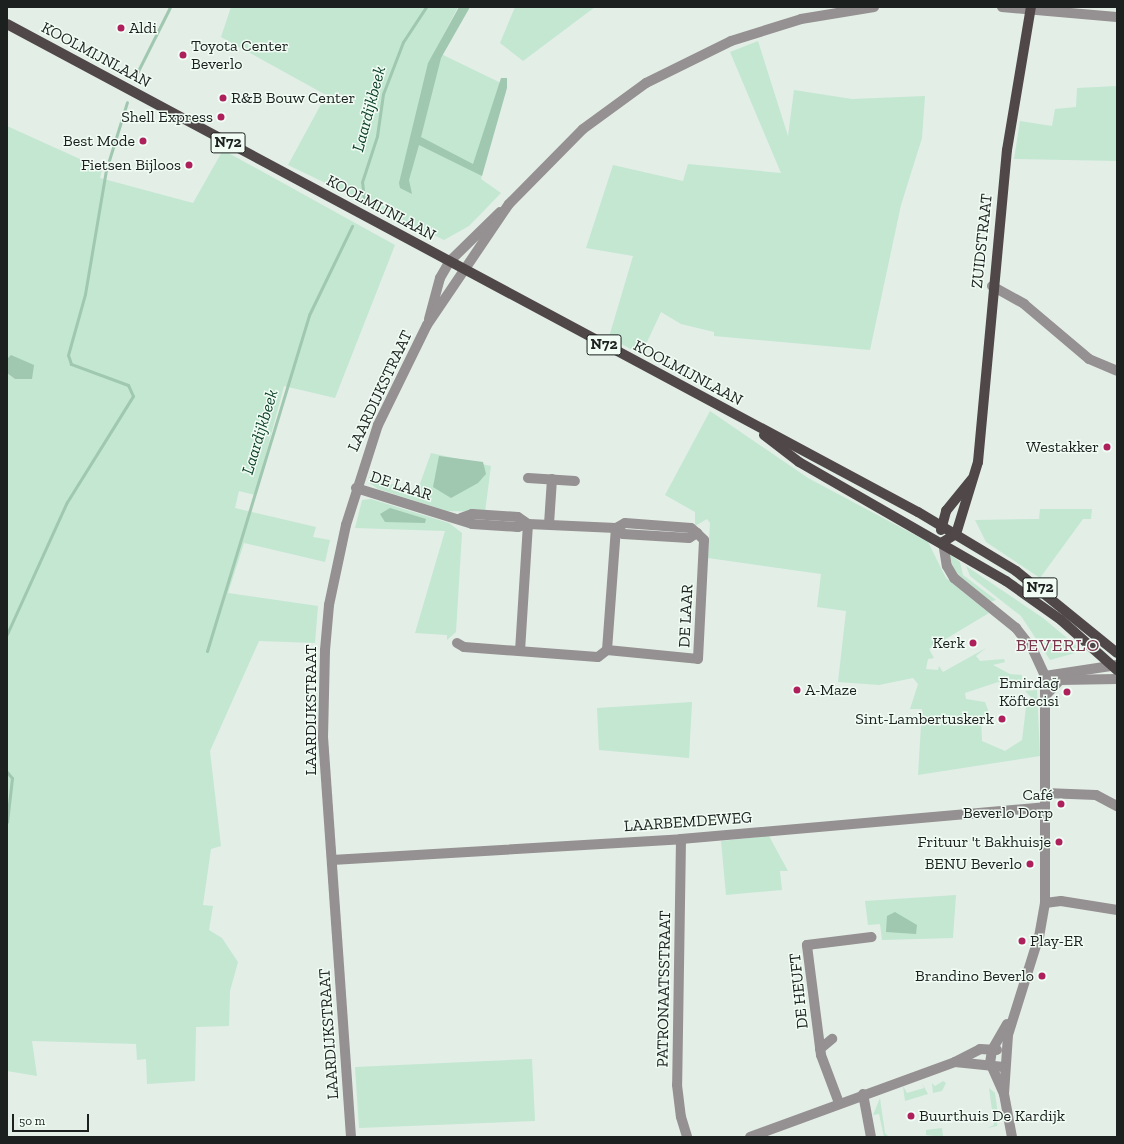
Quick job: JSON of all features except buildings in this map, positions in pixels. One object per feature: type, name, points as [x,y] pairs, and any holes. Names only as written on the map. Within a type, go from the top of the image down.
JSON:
[{"type":"main road","name":"ZUIDSTRAAT","points":[[956,534],[978,462],[992,286],[1007,150],[1030,9]]},
{"type":"main road","name":"KOOLMIJNLAAN","points":[[7,24],[940,524],[1040,588],[1117,653]]},
{"type":"main road","name":"KOOLMIJNLAAN","points":[[741,418],[799,462],[943,542],[1031,597],[1116,667]]},
{"type":"main road","name":"ZUIDSTRAAT","points":[[940,524],[961,490],[972,479]]},
{"type":"main road","points":[[940,524],[943,542],[956,534]]},
{"type":"street","points":[[509,204],[583,129],[622,99],[685,61],[768,28],[874,7]]},
{"type":"street","points":[[1002,7],[1117,17]]},
{"type":"street","name":"LAARDIJKSTRAAT","points":[[428,324],[440,278],[450,262],[509,204]]},
{"type":"street","name":"LAARDIJKSTRAAT","points":[[351,1137],[322,738],[325,650],[337,564],[356,488],[378,425],[428,324],[466,270],[509,204]]},
{"type":"street","points":[[992,286],[1024,304],[1088,360],[1117,371]]},
{"type":"street","points":[[528,478],[575,481]]},
{"type":"street","points":[[549,524],[552,479]]},
{"type":"street","name":"DE LAAR","points":[[356,488],[461,518],[472,524],[518,527],[528,524],[549,524],[616,528],[625,523],[691,528],[705,546],[698,659],[606,650],[598,657],[520,652],[464,647],[457,643]]},
{"type":"street","points":[[520,652],[528,524]]},
{"type":"street","points":[[606,650],[616,528]]},
{"type":"street","points":[[943,542],[947,566],[954,578],[995,610],[1026,639],[1045,676],[1045,903],[1039,936],[1013,1011],[992,1050],[991,1067],[1004,1094]]},
{"type":"street","points":[[1045,676],[1116,667]]},
{"type":"street","points":[[1046,695],[1060,680],[1117,679]]},
{"type":"street","points":[[1045,794],[1096,795],[1117,806]]},
{"type":"street","name":"LAARBEMDEWEG","points":[[332,860],[681,839],[1045,806]]},
{"type":"street","name":"PATRONAATSSTRAAT","points":[[681,839],[677,1085],[681,1117],[688,1137]]},
{"type":"street","points":[[1045,903],[1061,901],[1117,910]]},
{"type":"street","name":"DE HEUFT","points":[[839,1102],[820,1049],[807,945],[872,937]]},
{"type":"street","points":[[1012,1137],[1004,1094],[1004,1067],[1013,1011]]},
{"type":"street","name":"DE HEUFT","points":[[820,1049],[832,1039]]},
{"type":"street","points":[[750,1137],[839,1102],[955,1062],[968,1052],[992,1050],[1006,1052]]},
{"type":"street","points":[[955,1062],[991,1067],[1004,1067]]},
{"type":"street","points":[[863,1094],[871,1137]]},
{"type":"shaded area","points":[[231,7],[458,7],[435,51],[505,85],[481,179],[501,193],[469,226],[444,240],[288,165],[326,95],[221,37]]},
{"type":"shaded area","points":[[459,7],[470,7],[441,58],[421,137],[473,164],[501,78],[507,78],[507,88],[482,176],[419,145],[409,180],[412,194],[400,188],[399,183],[428,63]]},
{"type":"shaded area","points":[[515,7],[595,7],[523,61],[500,43]]},
{"type":"shaded area","points":[[758,41],[788,136],[794,90],[852,99],[925,96],[922,138],[901,205],[870,350],[714,336],[714,332],[681,324],[661,312],[641,355],[609,337],[633,256],[586,248],[613,165],[683,181],[688,164],[781,173],[730,52]]},
{"type":"shaded area","points":[[1117,86],[1117,161],[1014,159],[1020,121],[1052,126],[1055,109],[1076,107],[1077,88]]},
{"type":"shaded area","points":[[7,126],[102,169],[100,178],[193,203],[223,150],[395,245],[335,398],[284,386],[255,495],[239,491],[235,508],[316,527],[313,537],[330,540],[325,562],[244,543],[228,593],[318,606],[315,643],[259,641],[210,751],[221,846],[211,849],[203,905],[213,906],[209,930],[222,938],[238,962],[230,991],[229,1026],[196,1027],[195,1081],[147,1084],[146,1059],[137,1060],[136,1044],[32,1041],[37,1076],[7,1071],[7,373],[15,379],[7,359]]},
{"type":"shaded area","points":[[11,355],[34,365],[32,379],[15,379],[7,373],[7,359]]},
{"type":"shaded area","points":[[710,411],[808,478],[928,542],[946,578],[989,613],[929,649],[934,658],[928,659],[926,669],[938,670],[939,666],[943,672],[986,648],[976,656],[980,661],[1004,659],[1005,662],[993,665],[1010,674],[1022,675],[1021,687],[998,682],[965,693],[966,699],[985,702],[988,710],[987,718],[981,718],[982,741],[1005,751],[1022,740],[1027,699],[1032,698],[1025,691],[1037,690],[1040,756],[918,775],[922,709],[910,709],[918,684],[913,678],[879,685],[838,682],[846,611],[817,607],[821,574],[708,558],[710,523],[707,519],[695,526],[695,512],[665,495]]},
{"type":"shaded area","points":[[431,453],[491,466],[485,512],[447,511],[378,489],[368,482],[369,477],[417,492]]},
{"type":"shaded area","points":[[439,456],[483,462],[486,474],[478,483],[451,498],[433,487]]},
{"type":"shaded area","points":[[371,499],[449,523],[462,533],[456,632],[447,640],[447,635],[415,633],[445,531],[355,528],[362,500]]},
{"type":"shaded area","points":[[390,508],[426,519],[425,523],[385,522],[380,514]]},
{"type":"shaded area","points":[[1040,509],[1092,509],[1091,519],[1083,519],[1040,578],[986,542],[975,520],[1039,519]]},
{"type":"shaded area","points":[[949,554],[960,562],[963,575],[996,600],[990,602],[955,573]]},
{"type":"shaded area","points":[[966,566],[1043,618],[1079,648],[1075,653],[1050,660],[1021,616],[970,576]]},
{"type":"shaded area","points":[[692,702],[689,758],[599,750],[597,708]]},
{"type":"shaded area","points":[[769,836],[788,871],[780,871],[782,890],[726,895],[721,841]]},
{"type":"shaded area","points":[[956,895],[953,938],[882,940],[880,924],[868,925],[865,901]]},
{"type":"shaded area","points":[[895,912],[917,925],[916,934],[886,932],[887,916]]},
{"type":"shaded area","points":[[532,1059],[535,1121],[359,1128],[355,1067]]},
{"type":"shaded area","points":[[943,1081],[946,1083],[942,1091],[933,1093],[932,1083],[935,1086]]},
{"type":"shaded area","points":[[922,1083],[928,1094],[905,1101],[903,1086],[907,1093],[924,1088]]},
{"type":"shaded area","points":[[989,1088],[995,1093],[998,1115],[997,1126],[987,1128],[994,1125]]},
{"type":"shaded area","points":[[880,1098],[885,1133],[889,1137],[884,1137],[879,1114],[873,1115]]},
{"type":"shaded area","points":[[942,1128],[943,1137],[926,1135],[926,1130]]},
{"type":"waterway","points":[[135,77],[170,7]]},
{"type":"waterway","name":"Laardijkbeek","points":[[364,200],[362,182],[377,136],[383,94],[403,42],[426,7]]},
{"type":"waterway","points":[[7,634],[67,502],[133,396],[128,385],[71,364],[68,355],[85,294],[106,170],[127,102]]},
{"type":"waterway","name":"Laardijkbeek","points":[[207,651],[309,315],[352,226]]},
{"type":"waterway","points":[[7,772],[12,778],[7,822]]},
{"type":"place","name":"Aldi","points":[[121,28]]},
{"type":"place","name":"Toyota Center Beverlo","points":[[183,55]]},
{"type":"place","name":"R&B Bouw Center","points":[[223,98]]},
{"type":"place","name":"Shell Express","points":[[221,117]]},
{"type":"place","name":"Best Mode","points":[[143,141]]},
{"type":"place","name":"Fietsen Bijloos","points":[[189,165]]},
{"type":"place","name":"Westakker","points":[[1107,447]]},
{"type":"place","name":"Kerk","points":[[973,643]]},
{"type":"place","name":"A-Maze","points":[[797,690]]},
{"type":"place","name":"Emirdağ Köftecisi","points":[[1067,692]]},
{"type":"place","name":"Sint-Lambertuskerk","points":[[1002,719]]},
{"type":"place","name":"Café Beverlo Dorp","points":[[1061,804]]},
{"type":"place","name":"Frituur 't Bakhuisje","points":[[1059,842]]},
{"type":"place","name":"BENU Beverlo","points":[[1030,864]]},
{"type":"place","name":"Play-ER","points":[[1022,941]]},
{"type":"place","name":"Brandino Beverlo","points":[[1042,976]]},
{"type":"place","name":"Buurthuis De Kardijk","points":[[911,1116]]},
{"type":"district","name":"BEVERLO","points":[[1058,645]]}]
